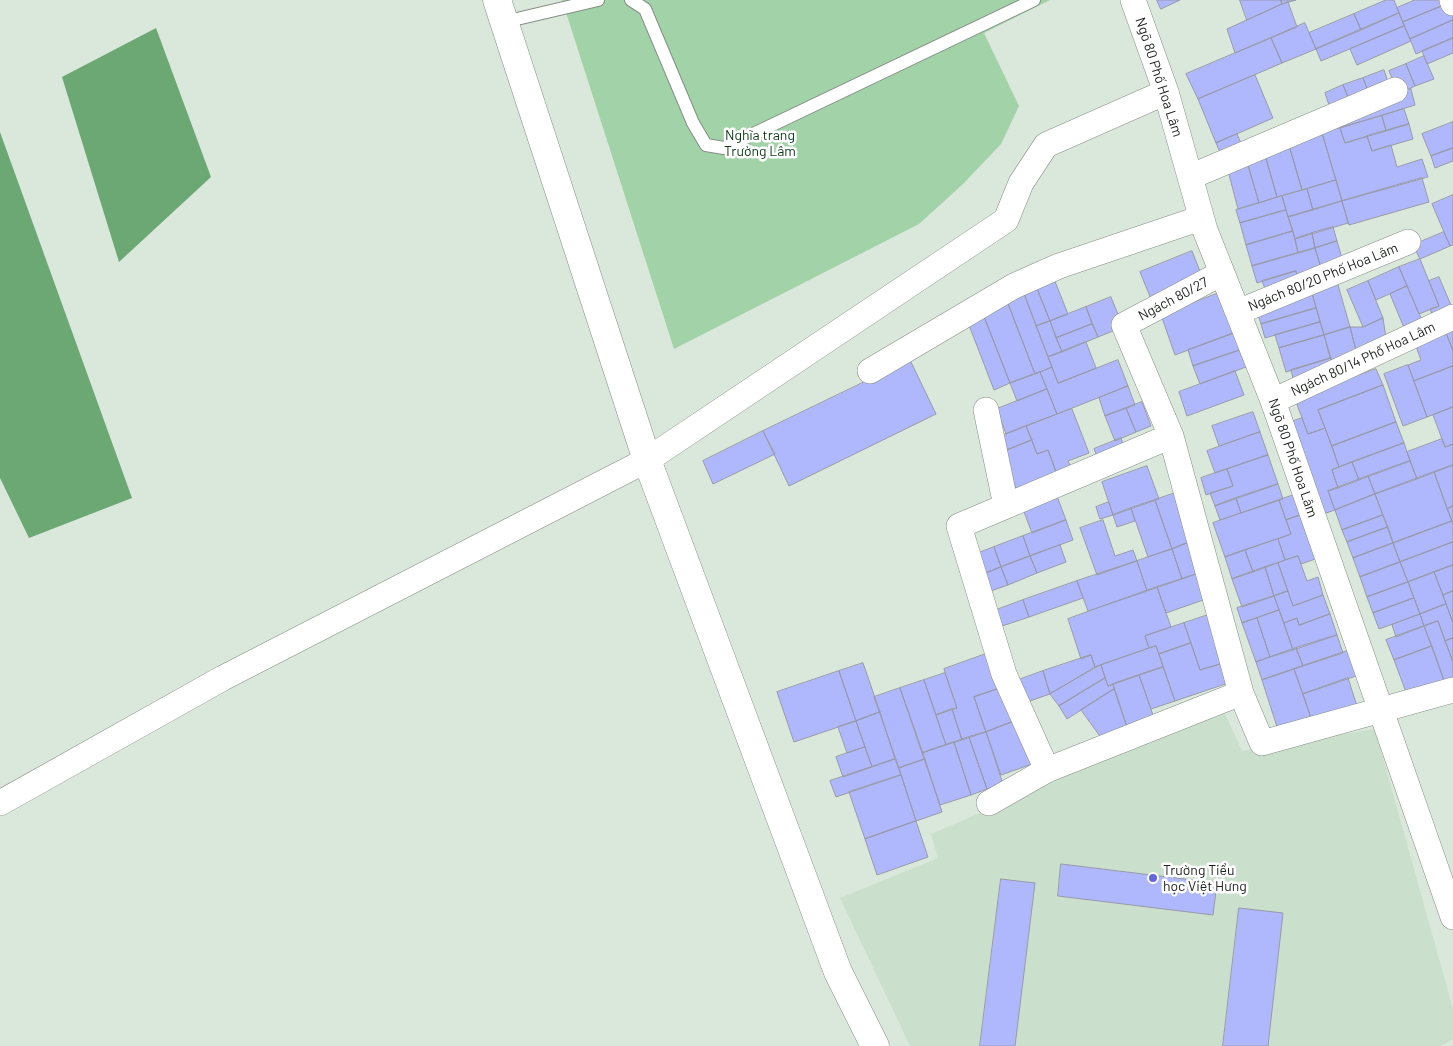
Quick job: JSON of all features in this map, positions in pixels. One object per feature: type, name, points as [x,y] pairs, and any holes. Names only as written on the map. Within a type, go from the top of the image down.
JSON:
[{"type":"street","name":"Ngõ 80 Phố Hoa Lâm","points":[[1133,0],[1166,92],[1205,230],[1273,401],[1453,917]]},
{"type":"street","points":[[500,11],[647,460],[838,972],[875,1046]]},
{"type":"street","points":[[1190,177],[1395,90]]},
{"type":"street","points":[[0,803],[224,678],[647,460],[1006,220],[1020,183],[1046,145],[1166,92]]},
{"type":"street","points":[[870,371],[1014,286],[1058,266],[1201,218]]},
{"type":"street","name":"Ngách 80/20 Phố Hoa Lâm","points":[[1238,312],[1408,242]]},
{"type":"street","name":"Ngách 80/27","points":[[1171,436],[1124,325],[1222,274]]},
{"type":"street","name":"Ngách 80/14 Phố Hoa Lâm","points":[[1273,401],[1453,317]]},
{"type":"street","points":[[986,410],[1006,506]]},
{"type":"street","points":[[1047,770],[1004,674],[959,526],[1171,436],[1241,693],[1262,743],[1453,690]]},
{"type":"street","points":[[989,803],[1047,770],[1241,693]]},
{"type":"lane","points":[[500,11],[598,0]]},
{"type":"lane","points":[[631,0],[646,9],[693,123],[706,145],[724,148],[1034,0]]},
{"type":"shaded area","points":[[156,28],[211,177],[119,262],[62,77]]},
{"type":"shaded area","points":[[0,132],[132,498],[29,538],[0,478]]},
{"type":"shaded area","name":"Trường Tiểu học Việt Hưng","points":[[1223,709],[1242,751],[1375,729],[1453,1009],[1453,1039],[1441,1046],[910,1046],[840,898],[938,858],[931,834]]},
{"type":"green space","name":"Nghĩa trang Trường Lâm","points":[[562,0],[1050,0],[984,33],[1019,106],[1001,144],[963,184],[919,224],[674,349]]},
{"type":"building","points":[[1157,0],[1180,0],[1161,9]]},
{"type":"building","points":[[1240,0],[1281,0],[1282,4],[1247,20]]},
{"type":"building","points":[[1281,0],[1296,0],[1282,4]]},
{"type":"building","points":[[1386,0],[1394,0],[1399,13],[1361,30],[1354,14]]},
{"type":"building","points":[[1415,0],[1448,0],[1449,3],[1403,22],[1397,8]]},
{"type":"building","points":[[1288,2],[1297,27],[1235,53],[1227,29]]},
{"type":"building","points":[[1449,3],[1453,11],[1453,20],[1410,39],[1403,22]]},
{"type":"building","points":[[1399,13],[1404,26],[1321,61],[1316,49]]},
{"type":"building","points":[[1354,14],[1361,30],[1316,49],[1309,33]]},
{"type":"building","points":[[1453,20],[1453,38],[1416,54],[1410,39]]},
{"type":"building","points":[[1305,23],[1316,49],[1282,63],[1271,38]]},
{"type":"building","points":[[1404,26],[1411,41],[1357,65],[1350,49]]},
{"type":"building","points":[[1271,38],[1282,63],[1198,99],[1186,74]]},
{"type":"building","points":[[1453,38],[1453,53],[1427,64],[1422,51]]},
{"type":"building","points":[[1424,56],[1434,79],[1415,86],[1406,64]]},
{"type":"building","points":[[1406,64],[1415,86],[1399,94],[1389,71]]},
{"type":"building","points":[[1384,70],[1390,88],[1370,96],[1363,78]]},
{"type":"building","points":[[1255,75],[1273,118],[1216,143],[1198,99]]},
{"type":"building","points":[[1363,78],[1370,96],[1351,104],[1343,85]]},
{"type":"building","points":[[1343,85],[1351,104],[1331,111],[1325,93]]},
{"type":"building","points":[[1411,89],[1415,105],[1340,128],[1338,117]]},
{"type":"building","points":[[1404,109],[1409,124],[1386,131],[1382,116]]},
{"type":"building","points":[[1382,116],[1386,131],[1345,143],[1340,128]]},
{"type":"building","points":[[1453,122],[1453,148],[1431,156],[1422,134]]},
{"type":"building","points":[[1409,124],[1413,139],[1372,151],[1367,136]]},
{"type":"building","points":[[1340,128],[1345,143],[1367,136],[1372,151],[1391,145],[1397,167],[1422,159],[1428,177],[1342,201],[1322,133]]},
{"type":"building","points":[[1322,133],[1336,180],[1302,190],[1288,142]]},
{"type":"building","points":[[1237,134],[1243,148],[1222,157],[1216,143]]},
{"type":"building","points":[[1288,142],[1302,190],[1277,197],[1265,155]]},
{"type":"building","points":[[1453,148],[1453,161],[1435,168],[1431,156]]},
{"type":"building","points":[[1265,155],[1277,197],[1259,203],[1247,161]]},
{"type":"building","points":[[1247,162],[1259,203],[1238,209],[1227,167]]},
{"type":"building","points":[[1422,178],[1429,202],[1349,225],[1342,201]]},
{"type":"building","points":[[1336,180],[1342,201],[1313,210],[1307,189]]},
{"type":"building","points":[[1307,189],[1313,210],[1288,217],[1282,196]]},
{"type":"building","points":[[1453,195],[1453,245],[1450,246],[1432,204]]},
{"type":"building","points":[[1282,196],[1286,210],[1240,223],[1236,210]]},
{"type":"building","points":[[1342,201],[1348,223],[1295,239],[1288,217]]},
{"type":"building","points":[[1286,210],[1293,231],[1246,245],[1240,223]]},
{"type":"building","points":[[1333,227],[1337,241],[1315,248],[1312,233]]},
{"type":"building","points":[[1293,231],[1298,253],[1252,266],[1246,245]]},
{"type":"building","points":[[1444,232],[1450,246],[1420,259],[1413,245]]},
{"type":"building","points":[[1312,233],[1315,248],[1298,253],[1295,239]]},
{"type":"building","points":[[1337,241],[1344,265],[1322,272],[1315,248]]},
{"type":"building","points":[[1315,248],[1323,274],[1299,281],[1296,271],[1257,283],[1252,266]]},
{"type":"building","points":[[1192,251],[1203,279],[1151,299],[1140,272]]},
{"type":"building","points":[[1420,259],[1439,306],[1419,314],[1399,267]]},
{"type":"building","points":[[1399,267],[1407,286],[1376,300],[1368,281]]},
{"type":"building","points":[[1296,271],[1299,281],[1266,291],[1262,281]]},
{"type":"building","points":[[1439,277],[1453,310],[1434,319],[1430,309],[1439,306],[1429,281]]},
{"type":"building","points":[[1054,279],[1068,314],[1050,321],[1036,286]]},
{"type":"building","points":[[1368,281],[1383,318],[1363,327],[1347,290]]},
{"type":"building","points":[[1338,285],[1350,327],[1324,335],[1312,293]]},
{"type":"building","points":[[1036,286],[1050,321],[1036,326],[1023,291]]},
{"type":"building","points":[[1407,286],[1425,327],[1407,335],[1390,294]]},
{"type":"building","points":[[1023,291],[1052,367],[1035,374],[1006,298]]},
{"type":"building","points":[[1219,293],[1234,333],[1175,355],[1161,315]]},
{"type":"building","points":[[1312,293],[1316,308],[1261,324],[1256,308]]},
{"type":"building","points":[[1111,297],[1123,327],[1098,337],[1086,307]]},
{"type":"building","points":[[1008,304],[1035,374],[1010,383],[983,314]]},
{"type":"building","points":[[1086,307],[1092,324],[1056,338],[1050,321]]},
{"type":"building","points":[[1316,308],[1320,322],[1265,338],[1261,324]]},
{"type":"building","points":[[983,314],[1010,383],[994,390],[967,320]]},
{"type":"building","points":[[1383,318],[1387,345],[1358,358],[1350,327],[1363,327]]},
{"type":"building","points":[[1050,321],[1062,352],[1048,357],[1036,326]]},
{"type":"building","points":[[1320,322],[1324,335],[1279,348],[1275,335]]},
{"type":"building","points":[[1092,324],[1098,337],[1062,352],[1056,338]]},
{"type":"building","points":[[1350,327],[1358,358],[1332,365],[1324,335]]},
{"type":"building","points":[[1453,327],[1453,351],[1445,330]]},
{"type":"building","points":[[1445,330],[1453,351],[1453,366],[1414,381],[1408,365],[1421,360],[1414,341]]},
{"type":"building","points":[[1234,333],[1240,350],[1193,366],[1188,350]]},
{"type":"building","points":[[1324,335],[1331,358],[1286,372],[1279,348]]},
{"type":"building","points":[[1086,342],[1096,368],[1058,383],[1048,357]]},
{"type":"building","points":[[1240,350],[1246,367],[1200,384],[1193,366]]},
{"type":"building","points":[[1331,358],[1334,371],[1294,382],[1291,370]]},
{"type":"building","points":[[910,360],[936,414],[789,486],[763,431]]},
{"type":"building","points":[[1118,360],[1128,386],[1057,414],[1040,372],[1052,367],[1058,383]]},
{"type":"building","points":[[1408,365],[1427,417],[1403,426],[1384,374]]},
{"type":"building","points":[[1453,366],[1453,407],[1427,417],[1414,381]]},
{"type":"building","points":[[1376,369],[1383,385],[1318,410],[1325,428],[1308,434],[1295,399]]},
{"type":"building","points":[[1235,371],[1244,395],[1187,416],[1179,392]]},
{"type":"building","points":[[1040,372],[1047,389],[1017,401],[1010,383]]},
{"type":"building","points":[[1383,385],[1396,422],[1332,446],[1318,410]]},
{"type":"building","points":[[1128,386],[1135,405],[1105,416],[1099,398]]},
{"type":"building","points":[[1047,389],[1057,414],[1006,434],[997,409]]},
{"type":"building","points":[[1142,402],[1151,426],[1136,432],[1126,408]]},
{"type":"building","points":[[1453,407],[1453,444],[1445,447],[1433,415]]},
{"type":"building","points":[[1126,408],[1136,432],[1115,441],[1105,416]]},
{"type":"building","points":[[1072,409],[1089,453],[1068,461],[1074,474],[1059,480],[1048,450],[1037,454],[1026,426]]},
{"type":"building","points":[[1253,412],[1260,432],[1219,446],[1212,426]]},
{"type":"building","points":[[1302,418],[1308,434],[1325,428],[1339,467],[1332,470],[1338,488],[1328,491],[1335,510],[1317,516],[1283,425]]},
{"type":"building","points":[[1396,422],[1404,443],[1339,467],[1332,446]]},
{"type":"building","points":[[1026,426],[1032,440],[1002,452],[996,438]]},
{"type":"building","points":[[763,431],[775,454],[713,484],[703,461]]},
{"type":"building","points":[[1260,432],[1268,455],[1215,473],[1207,451]]},
{"type":"building","points":[[1121,438],[1126,453],[1100,463],[1094,449]]},
{"type":"building","points":[[1442,439],[1445,447],[1453,444],[1453,465],[1417,479],[1407,452]]},
{"type":"building","points":[[1032,440],[1037,454],[1048,450],[1059,480],[1019,496],[1002,452]]},
{"type":"building","points":[[1404,443],[1410,461],[1359,480],[1352,462]]},
{"type":"building","points":[[1268,455],[1278,484],[1215,506],[1210,493],[1233,486],[1227,469]]},
{"type":"building","points":[[1410,461],[1417,479],[1375,494],[1368,476]]},
{"type":"building","points":[[1352,462],[1359,480],[1338,488],[1332,470]]},
{"type":"building","points":[[1453,465],[1453,506],[1447,509],[1434,472]]},
{"type":"building","points":[[1147,466],[1159,499],[1113,515],[1102,482]]},
{"type":"building","points":[[1227,469],[1233,486],[1206,495],[1201,478]]},
{"type":"building","points":[[1434,472],[1452,521],[1393,543],[1375,494]]},
{"type":"building","points":[[1368,476],[1375,494],[1335,510],[1328,491]]},
{"type":"building","points":[[1278,484],[1283,499],[1241,513],[1236,498]]},
{"type":"building","points":[[1055,491],[1066,520],[1032,533],[1021,504]]},
{"type":"building","points":[[1175,493],[1192,541],[1172,549],[1155,500]]},
{"type":"building","points":[[1300,493],[1306,513],[1286,520],[1279,500]]},
{"type":"building","points":[[1375,494],[1383,515],[1342,530],[1335,510]]},
{"type":"building","points":[[1236,498],[1241,513],[1220,520],[1215,506]]},
{"type":"building","points":[[1155,500],[1172,549],[1148,557],[1131,508]]},
{"type":"building","points":[[1279,500],[1291,534],[1225,557],[1213,523]]},
{"type":"building","points":[[1109,502],[1113,515],[1100,519],[1096,507]]},
{"type":"building","points":[[1453,506],[1453,524],[1447,509]]},
{"type":"building","points":[[1131,508],[1135,521],[1117,527],[1113,515]]},
{"type":"building","points":[[1306,513],[1321,557],[1301,564],[1298,556],[1285,560],[1278,539],[1291,534],[1286,520]]},
{"type":"building","points":[[1383,515],[1388,527],[1347,542],[1342,530]]},
{"type":"building","points":[[1066,520],[1073,540],[1030,556],[1023,536]]},
{"type":"building","points":[[1103,520],[1115,556],[1133,550],[1137,561],[1097,575],[1080,528]]},
{"type":"building","points":[[1452,521],[1453,542],[1400,562],[1393,543]]},
{"type":"building","points":[[1388,527],[1393,543],[1353,558],[1347,542]]},
{"type":"building","points":[[1023,536],[1030,556],[1001,567],[994,547]]},
{"type":"building","points":[[1278,539],[1285,560],[1253,572],[1245,550]]},
{"type":"building","points":[[1192,541],[1202,572],[1182,579],[1172,549]]},
{"type":"building","points":[[1453,542],[1453,565],[1408,582],[1400,562]]},
{"type":"building","points":[[1393,543],[1400,562],[1360,577],[1353,558]]},
{"type":"building","points":[[1060,545],[1066,562],[1037,573],[1030,556]]},
{"type":"building","points":[[994,547],[1001,567],[979,576],[971,556]]},
{"type":"building","points":[[1172,549],[1182,579],[1147,591],[1137,561]]},
{"type":"building","points":[[1245,550],[1253,572],[1232,579],[1225,557]]},
{"type":"building","points":[[1030,556],[1037,573],[1008,585],[1001,567]]},
{"type":"building","points":[[1298,556],[1307,581],[1318,577],[1323,595],[1293,606],[1278,563]]},
{"type":"building","points":[[1137,561],[1147,591],[1088,611],[1077,581]]},
{"type":"building","points":[[1400,562],[1408,582],[1367,597],[1360,577]]},
{"type":"building","points":[[1278,563],[1288,591],[1274,596],[1265,567]]},
{"type":"building","points":[[1453,565],[1453,591],[1443,595],[1434,572]]},
{"type":"building","points":[[1001,567],[1008,585],[985,593],[979,576]]},
{"type":"building","points":[[1265,567],[1274,596],[1242,607],[1232,579]]},
{"type":"building","points":[[1434,572],[1446,604],[1420,614],[1408,582]]},
{"type":"building","points":[[1197,574],[1206,599],[1166,613],[1157,587]]},
{"type":"building","points":[[1077,581],[1083,598],[1029,617],[1023,600]]},
{"type":"building","points":[[1408,582],[1414,598],[1373,613],[1367,597]]},
{"type":"building","points":[[1157,587],[1171,627],[1145,636],[1149,648],[1095,667],[1091,655],[1081,659],[1068,619]]},
{"type":"building","points":[[1288,591],[1293,606],[1323,595],[1330,614],[1299,625],[1297,618],[1284,623],[1274,596]]},
{"type":"building","points":[[1453,591],[1453,623],[1443,595]]},
{"type":"building","points":[[1274,596],[1279,610],[1242,623],[1237,608]]},
{"type":"building","points":[[1414,598],[1420,614],[1379,629],[1373,613]]},
{"type":"building","points":[[1023,600],[1029,617],[996,628],[991,612]]},
{"type":"building","points":[[1446,604],[1453,623],[1453,638],[1445,641],[1438,621],[1424,626],[1420,614]]},
{"type":"building","points":[[1279,610],[1293,650],[1270,657],[1257,618]]},
{"type":"building","points":[[1214,613],[1230,661],[1200,670],[1184,623]]},
{"type":"building","points":[[1330,614],[1337,635],[1293,650],[1284,623],[1297,618],[1299,625]]},
{"type":"building","points":[[1420,614],[1424,626],[1396,637],[1392,625]]},
{"type":"building","points":[[1257,618],[1270,657],[1256,662],[1242,623]]},
{"type":"building","points":[[1438,621],[1453,662],[1453,683],[1446,686],[1424,626]]},
{"type":"building","points":[[1184,623],[1191,643],[1159,654],[1156,646],[1149,648],[1145,636]]},
{"type":"building","points":[[1424,626],[1432,646],[1394,660],[1386,640]]},
{"type":"building","points":[[1337,635],[1343,653],[1303,666],[1296,648]]},
{"type":"building","points":[[1453,638],[1453,662],[1445,641]]},
{"type":"building","points":[[1191,643],[1200,670],[1230,661],[1237,680],[1175,701],[1159,654]]},
{"type":"building","points":[[1156,646],[1163,667],[1108,686],[1101,665]]},
{"type":"building","points":[[1432,646],[1446,686],[1409,700],[1394,660]]},
{"type":"building","points":[[1296,648],[1303,666],[1262,680],[1256,662]]},
{"type":"building","points":[[1353,649],[1362,674],[1303,694],[1294,669]]},
{"type":"building","points":[[994,651],[1006,686],[974,697],[986,732],[962,740],[952,709],[957,708],[944,669]]},
{"type":"building","points":[[1091,655],[1095,667],[1050,694],[1043,671]]},
{"type":"building","points":[[863,663],[880,712],[856,721],[839,671]]},
{"type":"building","points":[[1101,665],[1105,678],[1059,706],[1050,694]]},
{"type":"building","points":[[1163,667],[1175,701],[1151,709],[1139,675]]},
{"type":"building","points":[[1294,669],[1312,721],[1279,733],[1262,680]]},
{"type":"building","points":[[839,671],[856,721],[794,742],[777,692]]},
{"type":"building","points":[[1043,671],[1050,694],[1021,704],[1013,682]]},
{"type":"building","points":[[945,673],[957,708],[936,715],[924,680]]},
{"type":"building","points":[[1139,675],[1154,718],[1127,727],[1113,684]]},
{"type":"building","points":[[1105,678],[1108,686],[1113,684],[1114,689],[1067,719],[1059,706]]},
{"type":"building","points":[[1348,678],[1357,706],[1312,721],[1303,694]]},
{"type":"building","points":[[924,680],[946,745],[922,753],[900,688]]},
{"type":"building","points":[[1006,686],[1017,720],[986,732],[974,697]]},
{"type":"building","points":[[900,688],[925,759],[899,768],[874,697]]},
{"type":"building","points":[[1114,689],[1127,727],[1102,739],[1081,710]]},
{"type":"building","points":[[952,709],[962,740],[946,745],[936,715]]},
{"type":"building","points":[[880,712],[895,759],[872,767],[856,721]]},
{"type":"building","points":[[1017,720],[1032,764],[1001,775],[986,732]]},
{"type":"building","points":[[856,721],[865,747],[847,753],[838,727]]},
{"type":"building","points":[[986,732],[1003,784],[987,789],[969,737]]},
{"type":"building","points":[[969,737],[987,789],[971,795],[954,742]]},
{"type":"building","points":[[954,742],[971,795],[940,805],[922,753]]},
{"type":"building","points":[[865,747],[872,767],[843,777],[836,757]]},
{"type":"building","points":[[895,759],[901,775],[836,797],[830,781]]},
{"type":"building","points":[[925,759],[942,812],[916,821],[899,768]]},
{"type":"building","points":[[901,775],[916,821],[865,839],[849,792]]},
{"type":"building","points":[[916,821],[928,857],[877,875],[865,839]]},
{"type":"building","points":[[1061,864],[1217,883],[1213,915],[1058,896]]},
{"type":"building","points":[[1001,879],[1035,883],[1015,1046],[980,1046]]},
{"type":"building","points":[[1239,908],[1283,913],[1268,1046],[1223,1046]]},
{"type":"place","name":"Trường Tiểu học Việt Hưng","points":[[1153,878]]}]
